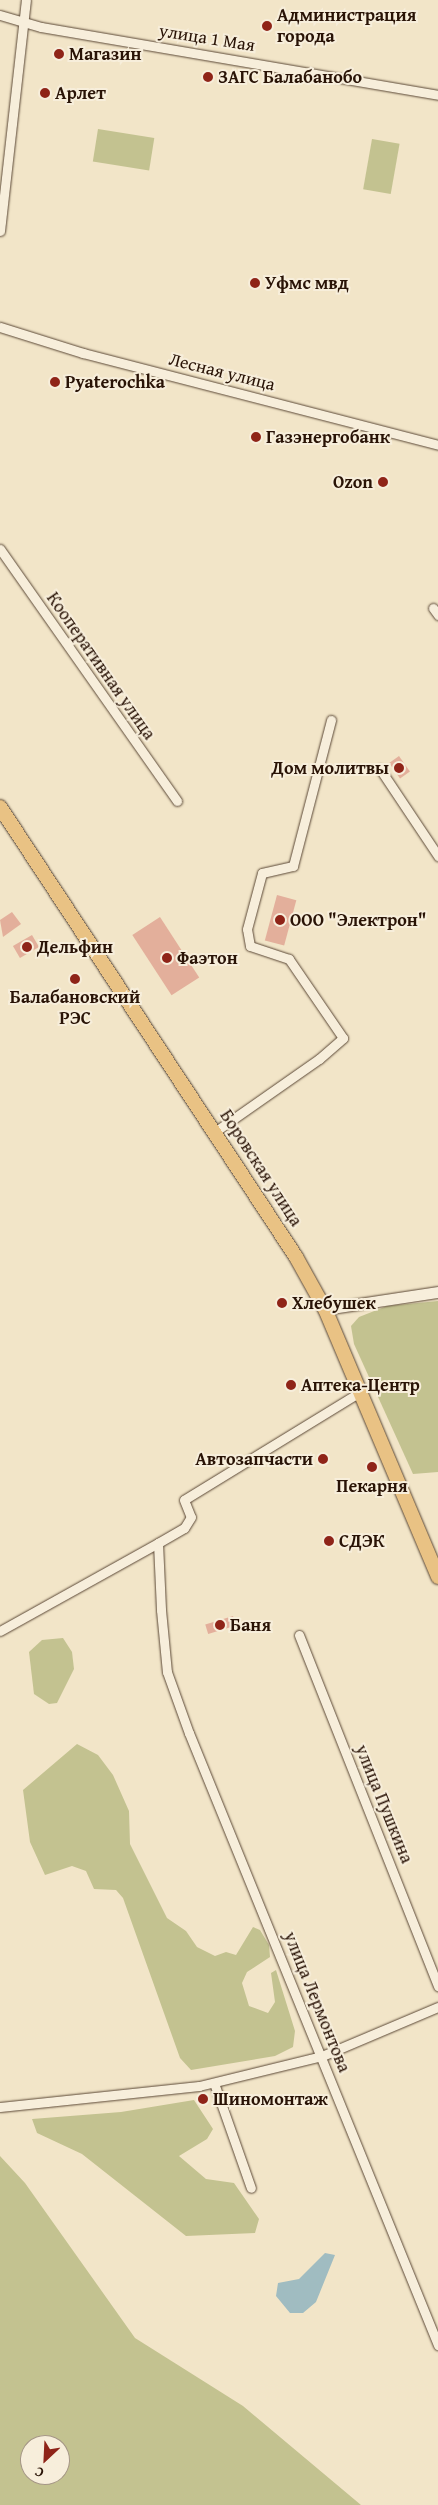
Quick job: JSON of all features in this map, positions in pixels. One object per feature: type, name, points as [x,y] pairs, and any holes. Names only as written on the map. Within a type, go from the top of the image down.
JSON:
[{"type":"main road","name":"Боровская улица","points":[[0,806],[216,1131],[325,1309],[438,1577]]},
{"type":"street","points":[[0,231],[26,0]]},
{"type":"street","name":"улица 1 Мая","points":[[0,15],[24,22],[438,95]]},
{"type":"street","name":"Лесная улица","points":[[0,326],[92,356],[438,445]]},
{"type":"street","name":"Кооперативная улица","points":[[0,549],[177,801]]},
{"type":"street","points":[[216,1131],[319,1059],[343,1038],[289,959],[250,946],[248,914],[262,873],[293,866],[331,720]]},
{"type":"street","points":[[380,770],[438,856]]},
{"type":"street","points":[[325,1309],[438,1292]]},
{"type":"street","points":[[0,1631],[184,1528],[191,1517],[184,1500],[360,1392]]},
{"type":"street","name":"улица Лермонтова","points":[[158,1543],[167,1672],[438,2345]]},
{"type":"street","name":"улица Пушкина","points":[[299,1635],[438,1986]]},
{"type":"street","points":[[0,2107],[214,2083],[322,2056],[438,2008]]},
{"type":"street","points":[[214,2083],[251,2188]]},
{"type":"shaded area","points":[[98,129],[154,138],[149,171],[93,162]]},
{"type":"shaded area","points":[[372,139],[400,144],[391,194],[363,189]]},
{"type":"shaded area","points":[[438,1301],[438,1472],[413,1474],[354,1344],[351,1326],[359,1317],[387,1306]]},
{"type":"shaded area","points":[[63,1638],[72,1652],[74,1669],[57,1703],[49,1704],[34,1694],[29,1652],[42,1640]]},
{"type":"shaded area","points":[[77,1744],[98,1755],[113,1775],[129,1811],[130,1844],[167,1918],[186,1931],[197,1947],[215,1956],[226,1952],[236,1955],[253,1927],[260,1930],[269,1945],[270,1957],[247,1972],[242,1983],[249,2006],[268,2013],[275,2002],[271,1973],[276,1970],[295,2031],[293,2047],[275,2056],[191,2070],[180,2058],[123,1898],[116,1890],[94,1889],[86,1871],[72,1866],[45,1875],[30,1842],[23,1790]]},
{"type":"shaded area","points":[[194,2100],[213,2129],[207,2139],[179,2156],[206,2179],[234,2183],[259,2219],[255,2233],[186,2236],[82,2154],[37,2133],[32,2119],[121,2112]]},
{"type":"shaded area","points":[[0,2156],[25,2183],[135,2338],[243,2406],[361,2505],[0,2505]]},
{"type":"water","points":[[325,2253],[335,2255],[316,2302],[303,2313],[290,2313],[276,2296],[278,2283],[299,2279]]},
{"type":"building","name":"Дом молитвы","points":[[399,756],[410,772],[400,778],[389,763]]},
{"type":"building","name":"ООО \"Электрон\"","points":[[277,895],[296,900],[284,946],[265,940]]},
{"type":"building","points":[[12,912],[21,924],[3,937],[0,920]]},
{"type":"building","name":"Фаэтон","points":[[160,917],[199,977],[172,995],[132,935]]},
{"type":"building","name":"Дельфин","points":[[32,935],[39,947],[20,958],[13,946]]},
{"type":"building","name":"Баня","points":[[233,1616],[236,1626],[208,1634],[205,1624]]},
{"type":"place","name":"Администрация города","points":[[267,26]]},
{"type":"place","name":"Магазин","points":[[59,54]]},
{"type":"place","name":"ЗАГС Балабанобо","points":[[208,77]]},
{"type":"place","name":"Арлет","points":[[45,93]]},
{"type":"place","name":"Уфмс мвд","points":[[255,283]]},
{"type":"place","name":"Pyaterochka","points":[[55,382]]},
{"type":"place","name":"Газэнергобанк","points":[[256,437]]},
{"type":"place","name":"Ozon","points":[[383,482]]},
{"type":"place","name":"Дом молитвы","points":[[399,768]]},
{"type":"place","name":"ООО \"Электрон\"","points":[[280,920]]},
{"type":"place","name":"Дельфин","points":[[27,947]]},
{"type":"place","name":"Фаэтон","points":[[167,958]]},
{"type":"place","name":"Балабановский РЭС","points":[[75,979]]},
{"type":"place","name":"Хлебушек","points":[[282,1303]]},
{"type":"place","name":"Аптека-Центр","points":[[291,1385]]},
{"type":"place","name":"Автозапчасти","points":[[323,1459]]},
{"type":"place","name":"Пекарня","points":[[372,1467]]},
{"type":"place","name":"СДЭК","points":[[329,1541]]},
{"type":"place","name":"Баня","points":[[220,1625]]},
{"type":"place","name":"Шиномонтаж","points":[[203,2099]]}]
